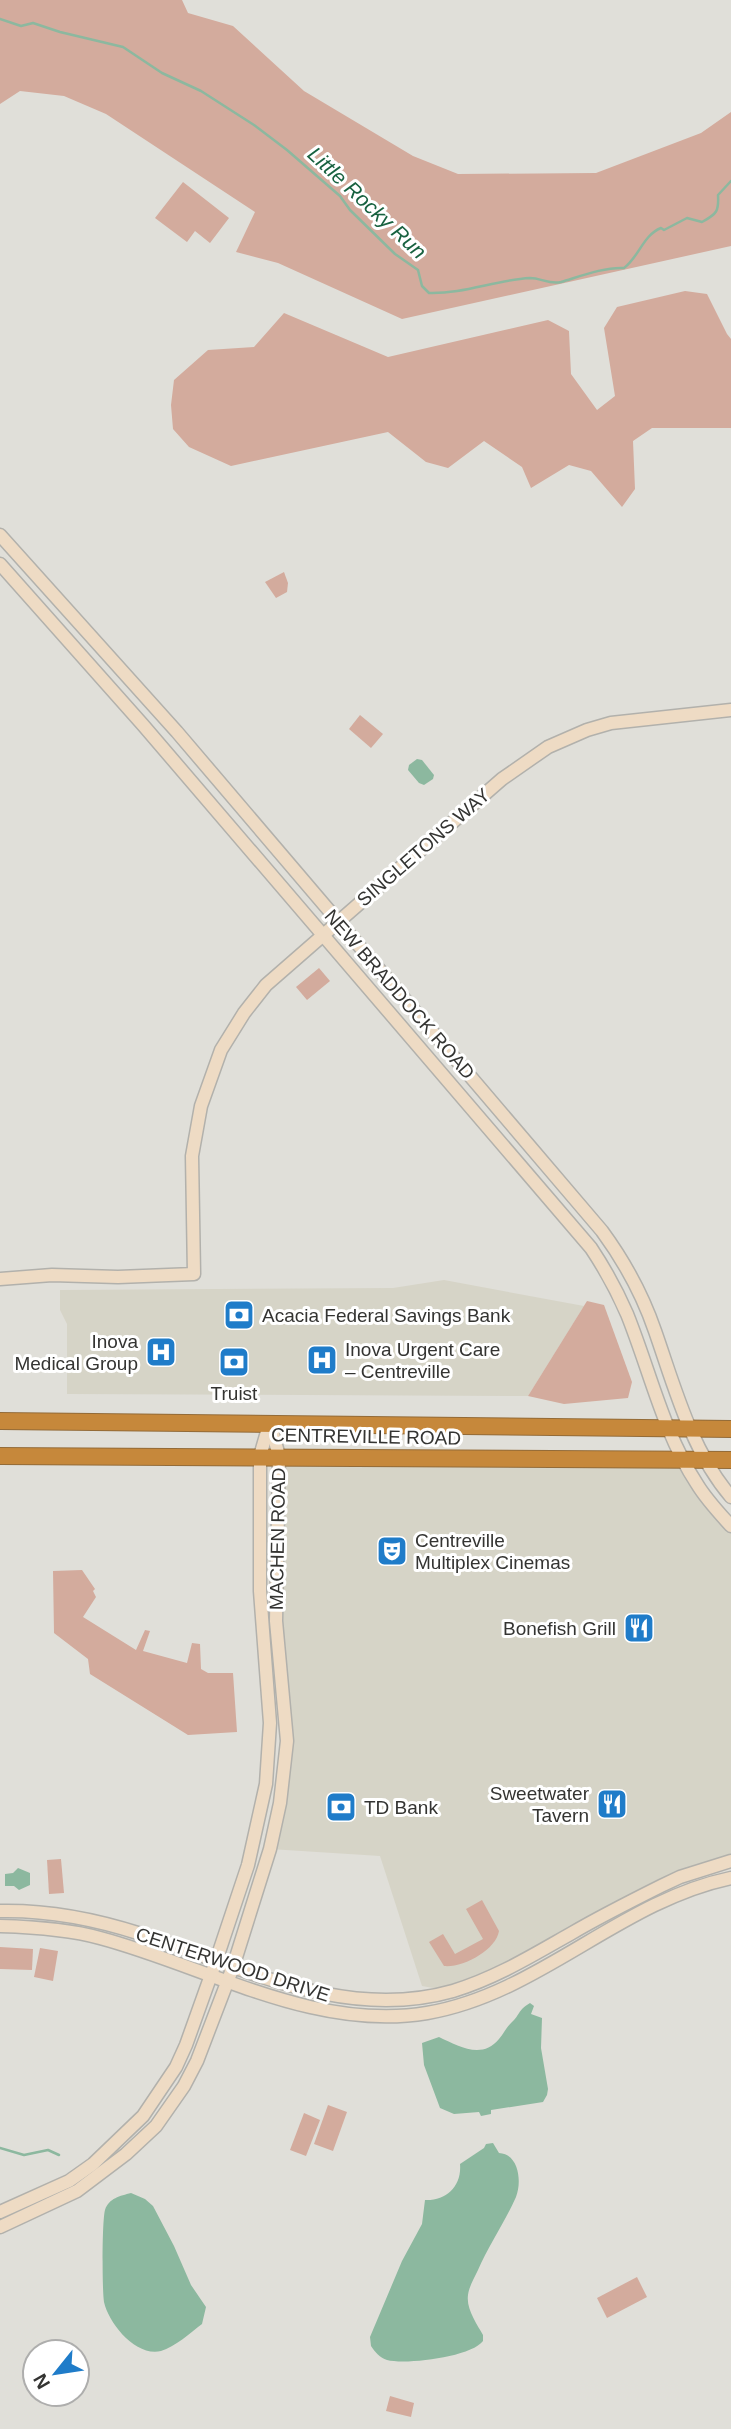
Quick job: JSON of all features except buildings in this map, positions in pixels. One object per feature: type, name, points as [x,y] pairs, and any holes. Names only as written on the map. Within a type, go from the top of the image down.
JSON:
[{"type":"highway","name":"CENTREVILLE ROAD","points":[[0,1421],[731,1429]]},
{"type":"highway","name":"CENTREVILLE ROAD","points":[[0,1456],[731,1460]]},
{"type":"street","name":"NEW BRADDOCK ROAD","points":[[0,535],[177,732],[610,1242],[646,1309],[690,1429],[706,1460],[731,1497]]},
{"type":"street","name":"NEW BRADDOCK ROAD","points":[[0,564],[143,725],[591,1248],[611,1280],[627,1314],[669,1429],[684,1459],[697,1484],[731,1526]]},
{"type":"street","name":"SINGLETONS WAY","points":[[0,1279],[52,1275],[118,1277],[194,1274],[192,1156],[201,1106],[221,1050],[248,1007],[266,985],[502,779],[548,747],[611,723],[731,710]]},
{"type":"street","name":"MACHEN ROAD","points":[[0,2212],[69,2181],[93,2164],[143,2116],[176,2067],[216,1961],[248,1866],[266,1784],[270,1723],[260,1591],[260,1456],[270,1423]]},
{"type":"street","name":"MACHEN ROAD","points":[[0,2227],[77,2191],[126,2154],[156,2126],[184,2086],[197,2061],[233,1967],[270,1849],[284,1777],[287,1741],[276,1621],[279,1456],[270,1423]]},
{"type":"street","name":"CENTERWOOD DRIVE","points":[[0,1910],[96,1921],[292,1986],[346,1998],[395,2000],[450,1992],[499,1974],[670,1881],[731,1861]]},
{"type":"street","name":"CENTERWOOD DRIVE","points":[[0,1926],[96,1937],[285,2000],[320,2009],[384,2015],[425,2013],[483,1999],[518,1983],[648,1909],[731,1878]]},
{"type":"shaded area","points":[[0,0],[182,0],[188,13],[233,26],[304,91],[413,156],[458,174],[596,173],[701,133],[731,112],[731,246],[402,319],[278,263],[236,252],[255,212],[106,114],[64,96],[20,91],[0,104]]},
{"type":"shaded area","points":[[183,182],[229,218],[210,243],[195,231],[187,242],[155,218]]},
{"type":"shaded area","points":[[685,291],[707,294],[731,339],[731,428],[652,428],[633,441],[635,489],[622,507],[591,471],[569,465],[531,488],[522,467],[484,441],[448,468],[426,462],[388,432],[231,466],[189,447],[173,429],[171,405],[174,380],[208,350],[254,347],[284,313],[388,357],[548,320],[569,331],[571,374],[597,410],[615,396],[604,328],[617,307]]},
{"type":"shaded area","points":[[284,572],[288,583],[287,592],[276,598],[265,582]]},
{"type":"shaded area","points":[[360,715],[383,734],[371,748],[349,729]]},
{"type":"shaded area","points":[[417,759],[422,760],[434,775],[433,779],[424,785],[408,770],[409,765]]},
{"type":"shaded area","points":[[319,968],[330,981],[307,1000],[296,987]]},
{"type":"shaded area","points":[[444,1280],[584,1306],[528,1396],[67,1394],[67,1324],[60,1310],[60,1290],[393,1288]]},
{"type":"shaded area","points":[[587,1301],[604,1305],[632,1382],[628,1398],[564,1404],[528,1396]]},
{"type":"shaded area","points":[[279,1456],[684,1459],[731,1523],[731,1861],[684,1876],[450,1991],[422,1986],[380,1856],[270,1849],[285,1739]]},
{"type":"shaded area","points":[[82,1570],[95,1589],[93,1591],[96,1597],[83,1617],[136,1650],[145,1630],[150,1631],[143,1651],[187,1663],[192,1643],[200,1644],[201,1669],[208,1673],[233,1673],[237,1732],[188,1735],[90,1674],[88,1659],[54,1633],[53,1571]]},
{"type":"shaded area","points":[[61,1859],[64,1893],[49,1894],[47,1860]]},
{"type":"shaded area","points":[[18,1868],[30,1873],[30,1885],[19,1890],[14,1886],[5,1886],[5,1874],[13,1873]]},
{"type":"shaded area","points":[[482,1900],[499,1931],[497,1938],[485,1951],[469,1961],[444,1966],[429,1942],[443,1934],[455,1954],[483,1939],[466,1909]]},
{"type":"shaded area","points":[[0,1947],[33,1949],[32,1970],[0,1969]]},
{"type":"shaded area","points":[[40,1948],[58,1951],[53,1981],[34,1977]]},
{"type":"shaded area","points":[[530,2003],[534,2006],[531,2014],[542,2018],[541,2048],[548,2089],[543,2102],[491,2110],[491,2114],[481,2116],[479,2112],[454,2114],[440,2108],[424,2065],[422,2043],[439,2037],[470,2049],[485,2049],[499,2039]]},
{"type":"shaded area","points":[[328,2105],[347,2112],[333,2151],[314,2144]]},
{"type":"shaded area","points":[[304,2113],[320,2120],[306,2156],[290,2150]]},
{"type":"shaded area","points":[[493,2143],[499,2153],[511,2158],[515,2163],[519,2184],[516,2197],[469,2292],[469,2306],[483,2335],[483,2341],[466,2351],[438,2358],[408,2361],[384,2359],[371,2346],[370,2337],[402,2261],[422,2224],[425,2200],[440,2198],[451,2191],[458,2179],[460,2164],[486,2144]]},
{"type":"shaded area","points":[[131,2193],[153,2206],[191,2285],[206,2307],[202,2324],[177,2343],[161,2351],[152,2352],[133,2344],[111,2320],[104,2302],[105,2210],[112,2200]]},
{"type":"shaded area","points":[[637,2277],[647,2297],[607,2318],[597,2298]]},
{"type":"shaded area","points":[[390,2396],[414,2403],[411,2417],[386,2411]]},
{"type":"waterway","name":"Little Rocky Run","points":[[0,19],[21,26],[33,23],[123,47],[162,73],[201,91],[254,125],[340,196],[350,210],[395,254],[418,270],[422,286],[429,293],[530,278],[557,283],[601,270],[624,268],[655,231],[661,228],[664,230],[687,218],[702,222],[711,217],[716,212],[718,195],[731,181]]},
{"type":"waterway","points":[[0,2148],[24,2155],[48,2150],[59,2155]]},
{"type":"place","name":"Acacia Federal Savings Bank","points":[[239,1315]]},
{"type":"place","name":"Inova Medical Group","points":[[161,1352]]},
{"type":"place","name":"Inova Urgent Care – Centreville","points":[[322,1360]]},
{"type":"place","name":"Truist","points":[[234,1362]]},
{"type":"place","name":"Centreville Multiplex Cinemas","points":[[392,1551]]},
{"type":"place","name":"Bonefish Grill","points":[[639,1628]]},
{"type":"place","name":"Sweetwater Tavern","points":[[612,1804]]},
{"type":"place","name":"TD Bank","points":[[341,1807]]}]
